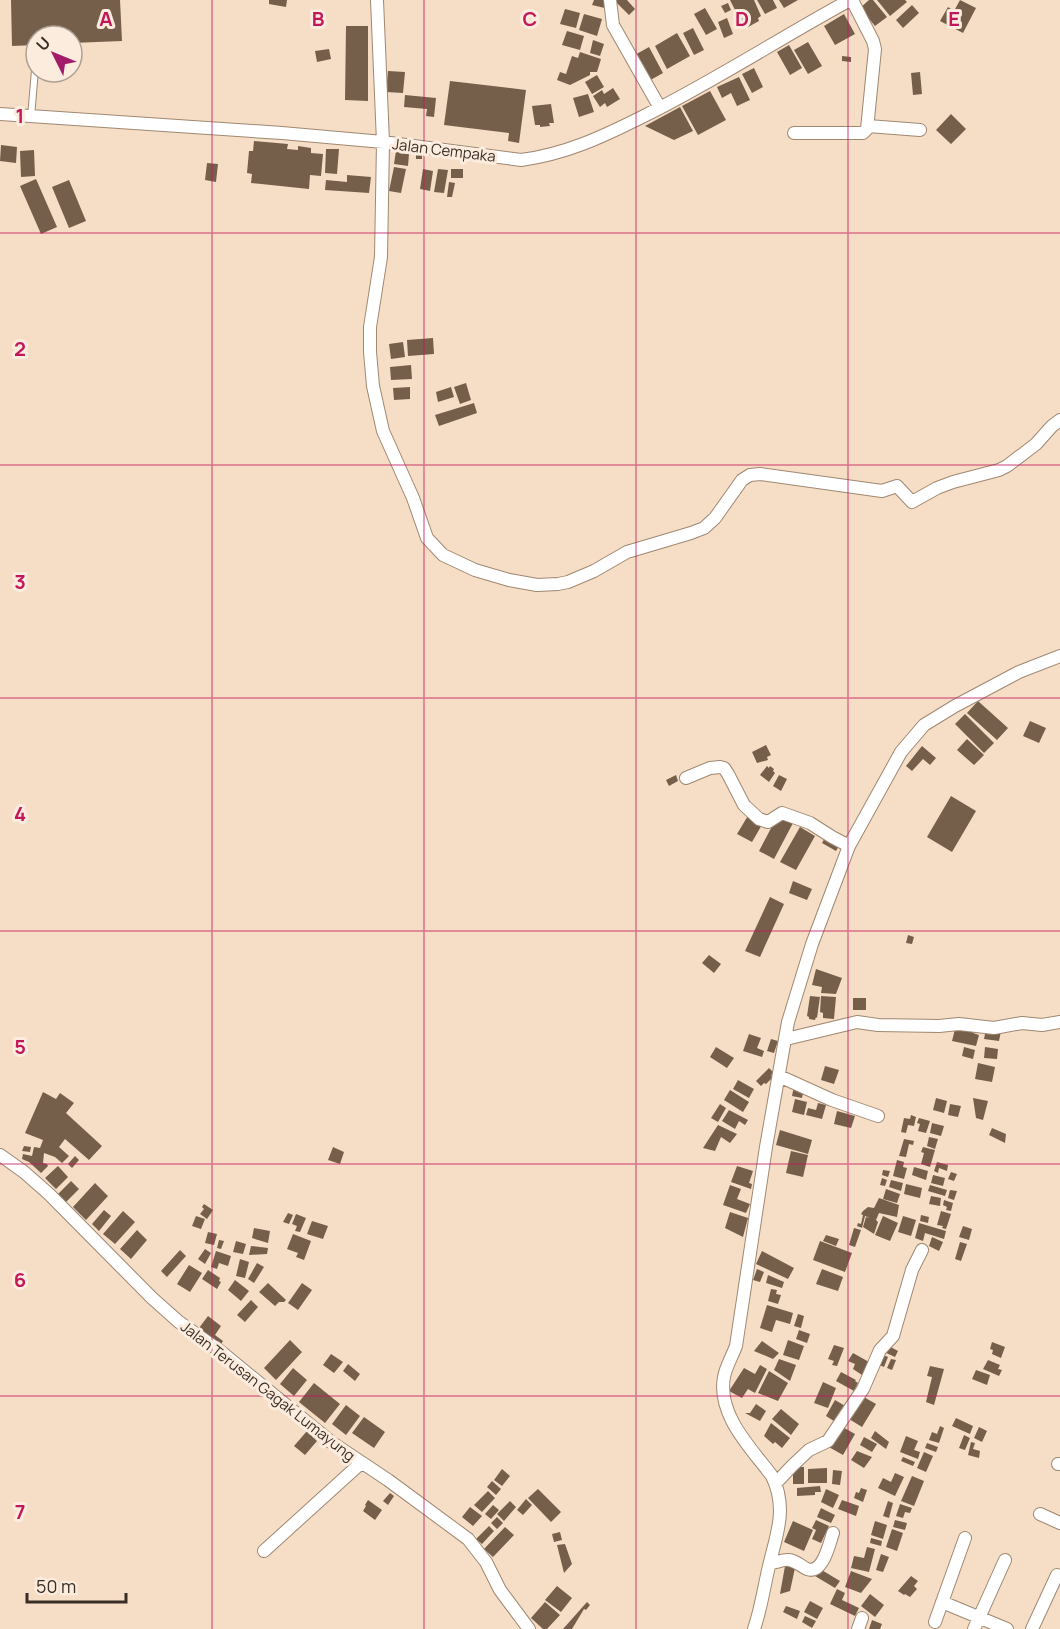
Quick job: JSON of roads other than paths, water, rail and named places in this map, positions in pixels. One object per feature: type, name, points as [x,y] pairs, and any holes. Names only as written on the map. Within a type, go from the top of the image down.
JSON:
[{"type":"street","points":[[377,0],[392,144],[381,257],[370,327],[373,386],[383,431],[413,498],[421,524],[427,538],[443,555],[475,570],[509,580],[537,585],[567,582],[594,571],[627,552],[704,528],[722,509],[742,480],[750,475],[760,474],[882,491],[898,486],[910,501],[914,501],[953,482],[999,470],[1036,444],[1060,420]]},
{"type":"street","points":[[610,0],[613,25],[660,108]]},
{"type":"street","points":[[794,133],[863,133],[868,126],[875,50],[873,41],[851,0]]},
{"type":"street","name":"Jalan Cempaka","points":[[0,114],[282,133],[521,160],[575,148],[660,108],[851,0]]},
{"type":"street","points":[[868,126],[920,130]]},
{"type":"street","points":[[754,1629],[776,1562],[780,1503],[776,1483],[732,1421],[723,1390],[727,1366],[736,1346],[765,1147],[788,1022],[812,944],[849,846],[901,752],[924,725],[1019,672],[1060,656]]},
{"type":"street","points":[[686,778],[710,768],[724,768],[744,805],[763,822],[768,822],[782,813],[806,821],[849,846]]},
{"type":"street","points":[[786,1039],[857,1022],[878,1025],[959,1024],[994,1028],[1022,1023],[1042,1025],[1060,1022]]},
{"type":"street","points":[[779,1076],[832,1100],[878,1116]]},
{"type":"street","name":"Jalan Terusan Gagak Lumayung","points":[[0,1155],[49,1194],[152,1298],[179,1322],[220,1351],[311,1426],[468,1539],[486,1563],[500,1590],[529,1629]]},
{"type":"street","points":[[776,1483],[809,1450],[828,1441],[863,1389],[880,1350],[893,1336],[913,1267],[922,1250]]},
{"type":"street","points":[[264,1551],[361,1463]]},
{"type":"street","points":[[1040,1514],[1060,1523]]},
{"type":"street","points":[[776,1562],[794,1561],[809,1570],[816,1569],[823,1561],[833,1533]]},
{"type":"street","points":[[935,1622],[965,1538]]},
{"type":"street","points":[[977,1624],[1005,1560]]},
{"type":"street","points":[[1032,1629],[1057,1575]]},
{"type":"street","points":[[942,1602],[977,1624],[1007,1629]]},
{"type":"lane","points":[[32,117],[34,84]]}]
